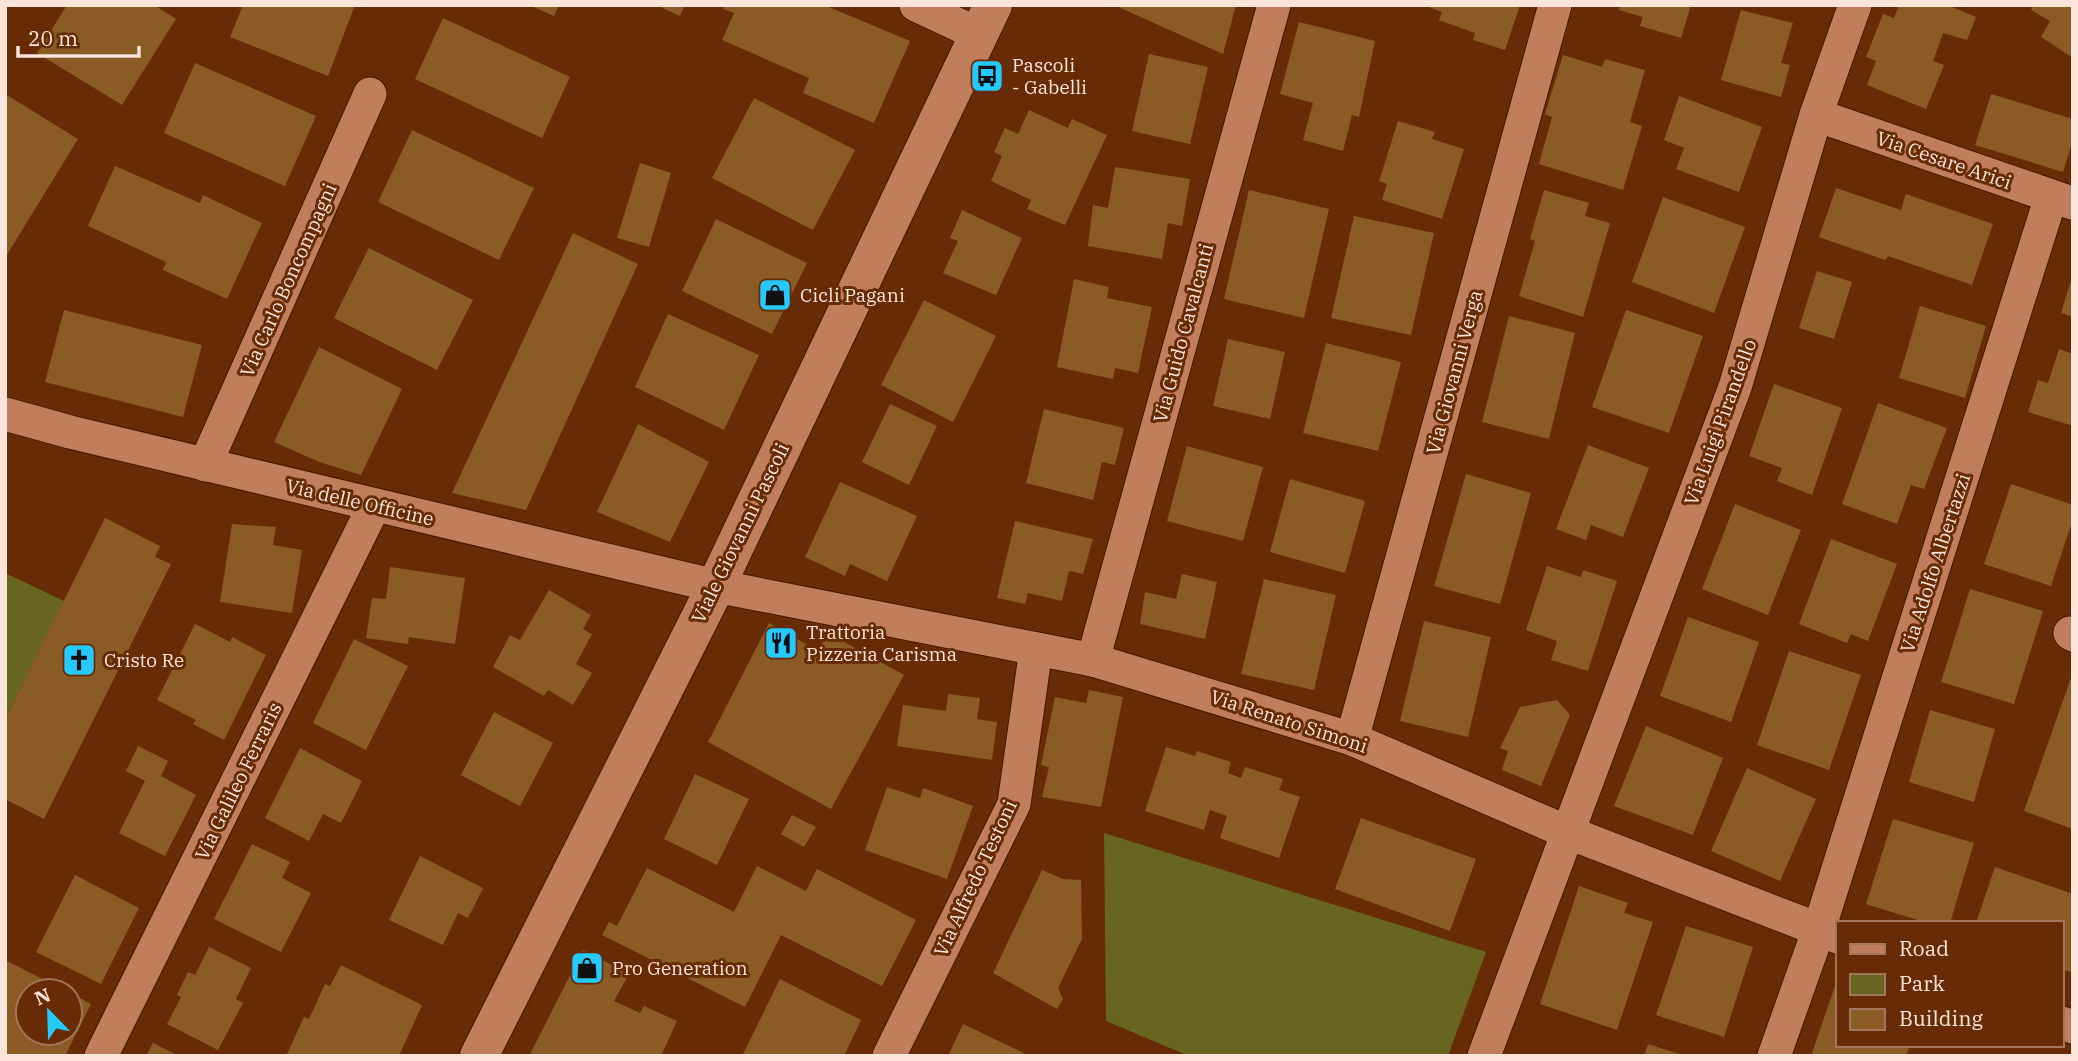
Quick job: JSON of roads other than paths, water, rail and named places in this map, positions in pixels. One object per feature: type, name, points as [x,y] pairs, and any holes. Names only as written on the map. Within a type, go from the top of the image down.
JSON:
[{"type":"street","points":[[916,5],[985,20]]},
{"type":"street","name":"Via Guido Cavalcanti","points":[[1093,660],[1274,5]]},
{"type":"street","name":"Via Giovanni Verga","points":[[1352,739],[1555,5]]},
{"type":"street","name":"Via Luigi Pirandello","points":[[1484,1056],[1735,387],[1816,115],[1855,5]]},
{"type":"street","name":"Viale Giovanni Pascoli","points":[[479,1056],[716,586],[985,20]]},
{"type":"street","name":"Via Carlo Boncompagni","points":[[205,465],[370,94]]},
{"type":"street","name":"Via Cesare Arici","points":[[1816,115],[2062,200]]},
{"type":"street","name":"Via Adolfo Albertazzi","points":[[1774,1056],[1828,933],[2062,200]]},
{"type":"street","name":"Via delle Officine","points":[[5,414],[374,506],[716,586]]},
{"type":"street","name":"Via Galileo Ferraris","points":[[101,1056],[374,506]]},
{"type":"street","name":"Via Renato Simoni","points":[[716,586],[1093,660],[1352,739],[1567,832],[1828,933]]},
{"type":"street","name":"Via Alfredo Testoni","points":[[889,1056],[1014,804],[1036,649]]},
{"type":"place","name":"Pascoli - Gabelli","points":[[987,76]]},
{"type":"place","name":"Cicli Pagani","points":[[775,295]]},
{"type":"place","name":"Trattoria Pizzeria Carisma","points":[[781,643]]},
{"type":"place","name":"Cristo Re","points":[[79,660]]},
{"type":"place","name":"Pro Generation","points":[[587,968]]}]
